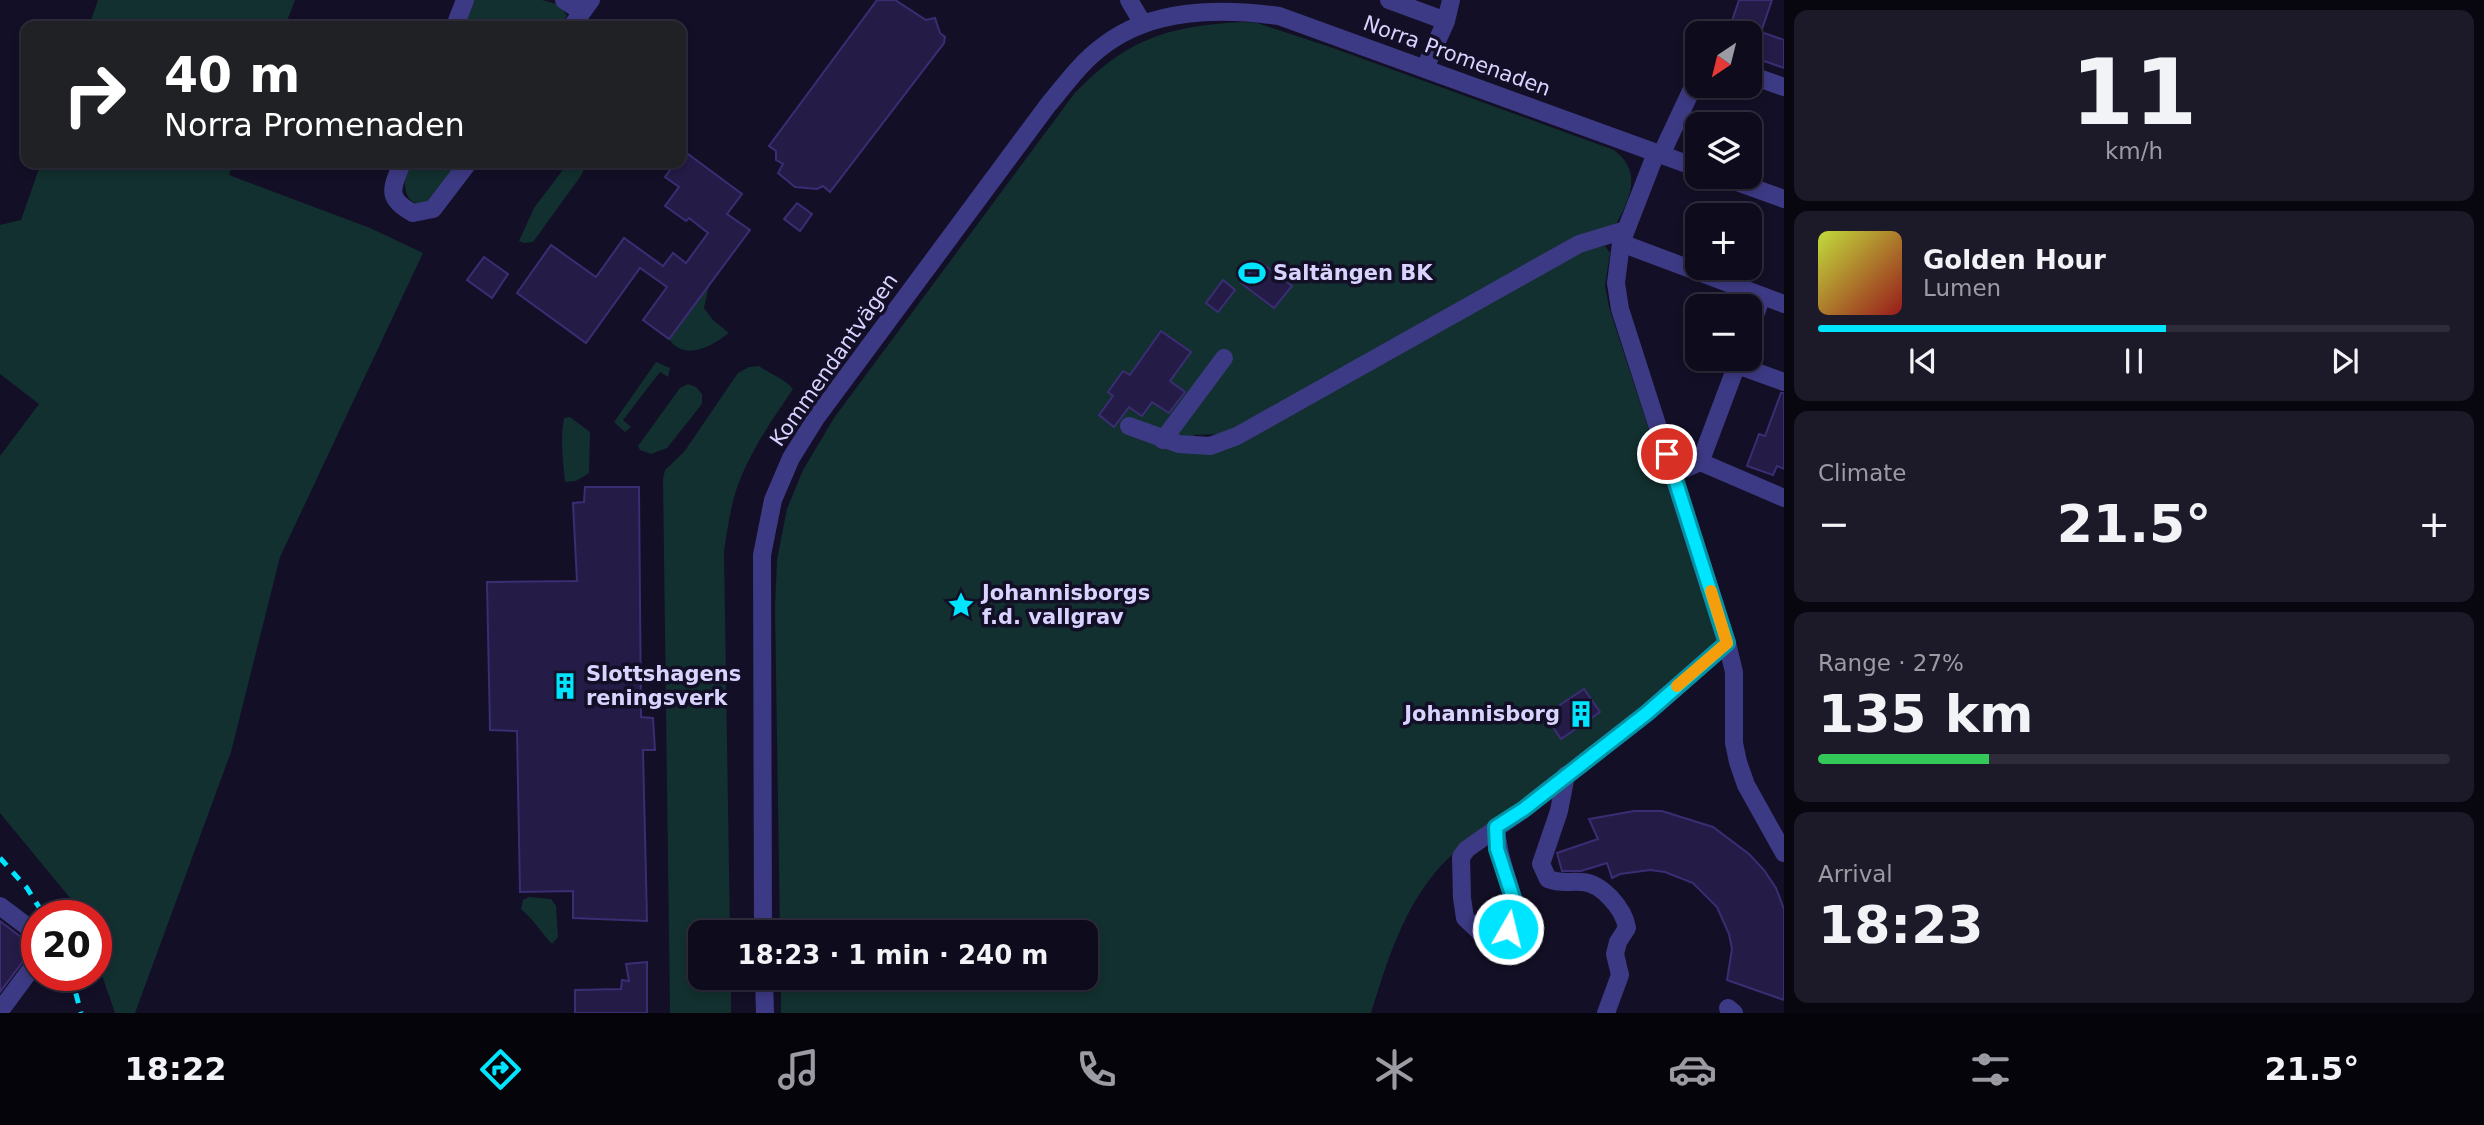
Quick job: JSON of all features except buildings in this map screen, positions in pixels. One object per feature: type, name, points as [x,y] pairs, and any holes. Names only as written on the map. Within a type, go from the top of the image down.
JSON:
[{"type":"street","points":[[457,21],[465,0]]},
{"type":"street","points":[[564,0],[582,13]]},
{"type":"street","points":[[1129,0],[1143,24]]},
{"type":"street","points":[[1389,0],[1446,21]]},
{"type":"street","points":[[1425,68],[1446,21],[1451,0]]},
{"type":"street","name":"Norra Promenaden","points":[[1143,24],[1171,16],[1206,12],[1247,12],[1279,16],[1685,163]]},
{"type":"street","name":"Kommendantvägen","points":[[763,920],[762,555],[773,500],[791,458],[816,418],[1048,105],[1103,45],[1143,24]]},
{"type":"street","points":[[1762,79],[1784,87]]},
{"type":"street","points":[[1687,98],[1658,154],[1623,237],[1616,276],[1620,309],[1727,643],[1734,672],[1734,743],[1738,762],[1746,785],[1784,853]]},
{"type":"street","points":[[400,168],[392,187],[394,198],[400,206],[412,213],[433,209],[464,168]]},
{"type":"street","points":[[1756,189],[1784,199]]},
{"type":"street","points":[[1129,426],[1179,444],[1210,446],[1237,436],[1579,244],[1623,237],[1757,294]]},
{"type":"street","points":[[1762,296],[1784,304]]},
{"type":"street","points":[[1163,440],[1224,358]]},
{"type":"street","points":[[1674,473],[1699,461],[1735,371]]},
{"type":"street","points":[[1759,371],[1784,382]]},
{"type":"street","points":[[1699,461],[1784,498]]},
{"type":"street","points":[[1496,827],[1497,849],[1516,907],[1517,921],[1497,935],[1483,935],[1465,918],[1461,857],[1466,849],[1496,827],[1524,809],[1647,713],[1727,643]]},
{"type":"street","points":[[1566,775],[1559,811],[1541,864],[1548,879],[1560,884],[1582,882],[1595,885],[1626,918],[1627,928],[1618,942],[1615,954],[1620,975],[1606,1013]]},
{"type":"street","points":[[0,906],[21,921]]},
{"type":"street","points":[[0,1011],[21,983]]},
{"type":"street","points":[[764,990],[765,1013]]},
{"type":"green space","points":[[98,0],[295,0],[287,21],[91,21]]},
{"type":"green space","points":[[470,0],[542,0],[560,5],[567,16],[564,21],[461,21]]},
{"type":"green space","points":[[1257,23],[1614,150],[1629,167],[1631,186],[1615,226],[1223,434],[1194,435],[1193,451],[1581,251],[1605,246],[1610,253],[1605,286],[1609,307],[1717,639],[1700,659],[1678,678],[1535,793],[1469,840],[1446,861],[1425,886],[1407,916],[1393,947],[1371,1013],[781,1013],[781,990],[1098,990],[1098,920],[780,920],[775,607],[777,560],[787,509],[803,470],[834,418],[1074,94],[1093,75],[1131,48],[1170,32],[1215,24]]},
{"type":"green space","points":[[39,168],[231,168],[229,175],[370,228],[423,253],[280,557],[231,752],[135,1013],[115,1013],[107,991],[112,991],[112,900],[72,900],[0,813],[0,456],[39,404],[0,374],[0,225],[21,220]]},
{"type":"green space","points":[[407,168],[458,168],[441,192],[423,203],[410,200],[405,187]]},
{"type":"green space","points":[[564,168],[585,168],[533,242],[524,243],[519,241],[534,208]]},
{"type":"green space","points":[[709,285],[704,308],[713,320],[729,333],[699,350],[683,350],[669,339]]},
{"type":"green space","points":[[656,362],[670,368],[668,377],[660,372],[623,420],[631,427],[625,432],[614,422]]},
{"type":"green space","points":[[759,366],[793,389],[746,465],[732,504],[724,551],[730,920],[688,920],[688,990],[731,990],[731,1013],[670,1013],[663,479],[665,470],[684,452],[738,373],[749,367]]},
{"type":"green space","points":[[688,384],[696,387],[702,394],[702,404],[667,448],[651,454],[640,450],[638,446],[680,388]]},
{"type":"green space","points":[[570,417],[590,432],[589,473],[576,481],[565,482],[562,434],[564,418]]},
{"type":"green space","points":[[529,897],[551,899],[556,906],[558,937],[552,944],[521,909],[523,900]]},
{"type":"railway","points":[[0,858],[35,900]]},
{"type":"railway","points":[[75,991],[81,1013]]},
{"type":"slow traffic","points":[[1677,686],[1727,643],[1711,591]]},
{"type":"place","name":"Saltängen BK","points":[[1252,273]]},
{"type":"place","name":"Johannisborgs f.d. vallgrav","points":[[961,605]]},
{"type":"place","name":"Slottshagens reningsverk","points":[[565,686]]},
{"type":"place","name":"Johannisborg","points":[[1581,714]]},
{"type":"route","points":[[1508,929],[1517,921],[1516,907],[1497,849],[1496,827],[1524,809],[1647,713],[1727,643],[1667,454]]}]
